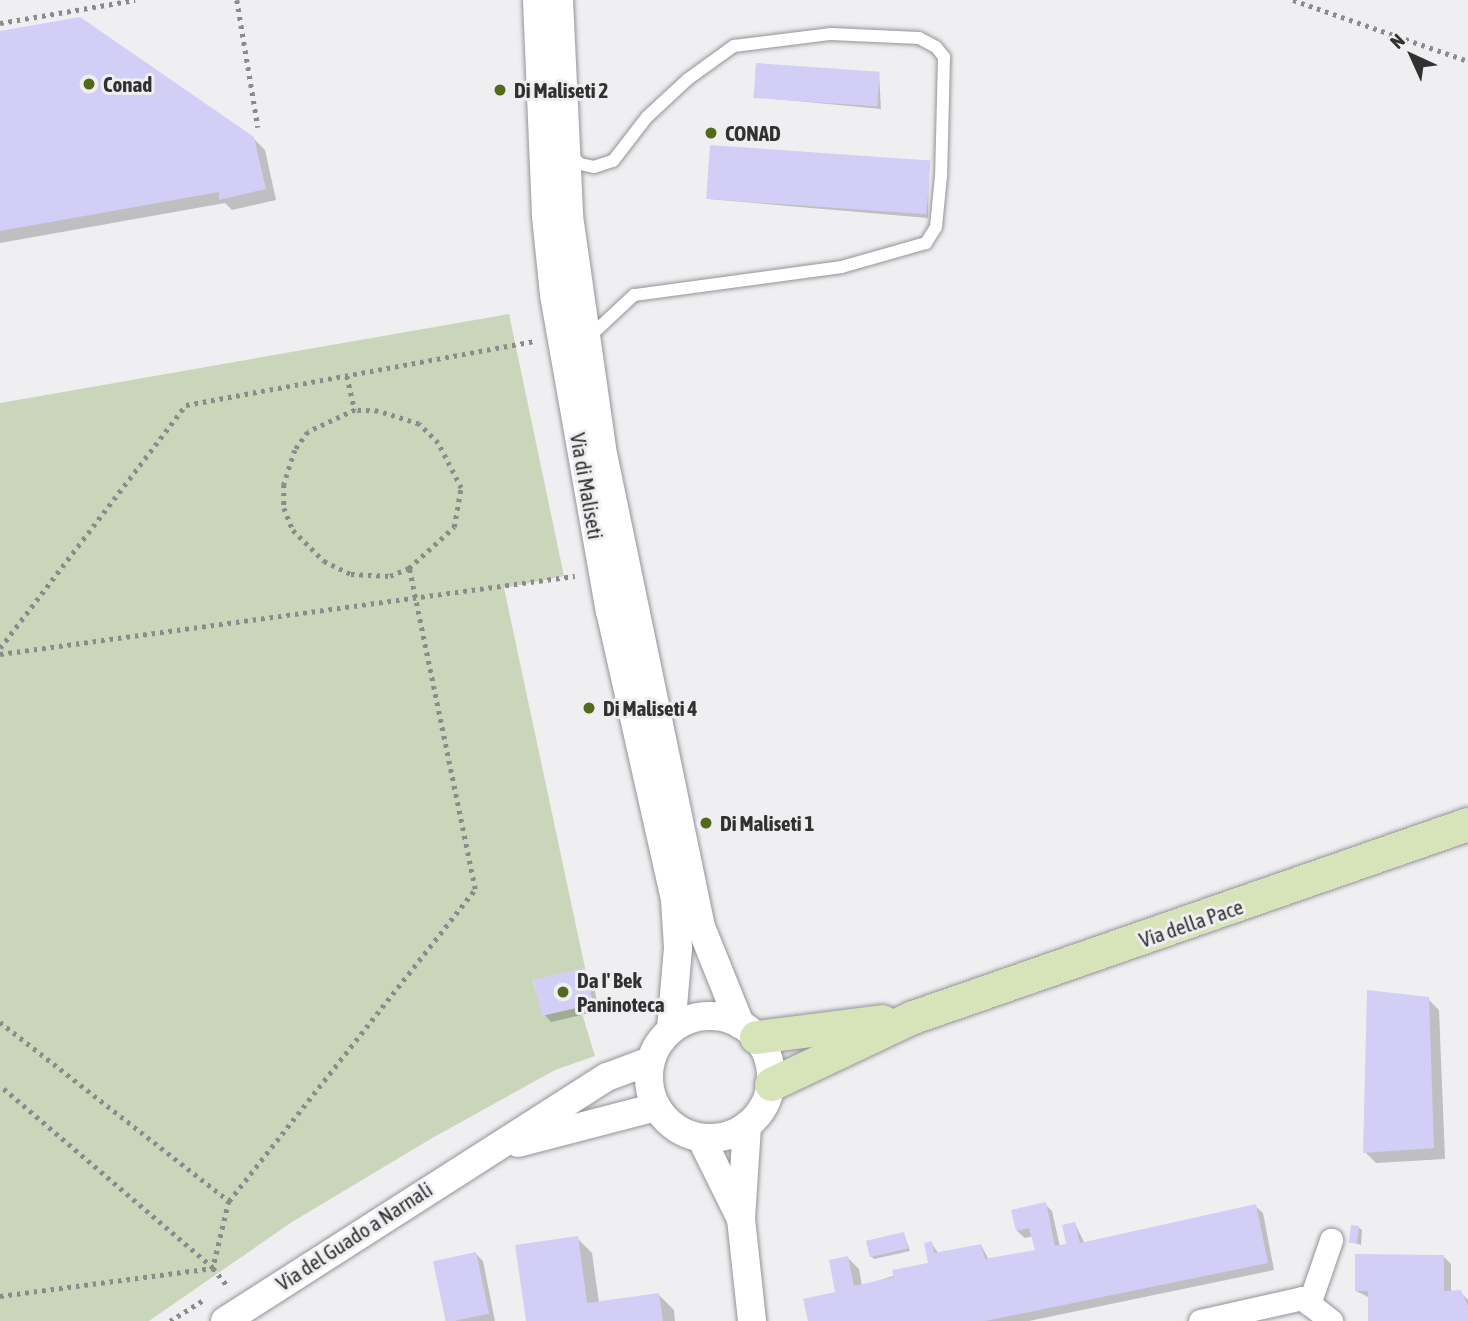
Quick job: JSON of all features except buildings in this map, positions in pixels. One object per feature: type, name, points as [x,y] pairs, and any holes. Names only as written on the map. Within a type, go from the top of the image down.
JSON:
[{"type":"main road","name":"Via della Pace","points":[[913,1017],[1468,824]]},
{"type":"main road","points":[[748,1030],[913,1017]]},
{"type":"main road","points":[[771,1084],[913,1017]]},
{"type":"street","name":"Via di Maliseti","points":[[537,0],[546,216],[554,295],[610,611],[675,900],[677,967],[671,1030]]},
{"type":"street","name":"Via di Maliseti","points":[[559,0],[569,216],[585,341],[635,624],[708,953],[748,1030]]},
{"type":"street","points":[[704,1016],[748,1030],[770,1067],[771,1084],[759,1114],[747,1126],[725,1136],[701,1138],[683,1133],[656,1107],[648,1077],[650,1061],[671,1030],[704,1016]]},
{"type":"street","name":"Via del Guado a Narnali","points":[[225,1321],[485,1152],[607,1077],[650,1061]]},
{"type":"street","points":[[485,1152],[656,1107]]},
{"type":"street","points":[[747,1126],[741,1219],[752,1321]]},
{"type":"street","points":[[701,1138],[741,1219]]},
{"type":"street","points":[[1310,1304],[1331,1240]]},
{"type":"street","points":[[1200,1321],[1302,1298],[1331,1321]]},
{"type":"lane","points":[[566,150],[580,164],[594,167],[613,161],[647,117],[688,79],[734,46],[831,34],[919,38],[936,47],[944,57],[941,176],[936,227],[926,243],[842,267],[634,295],[585,341]]},
{"type":"path","points":[[0,23],[135,0]]},
{"type":"path","points":[[237,0],[258,127]]},
{"type":"path","points":[[1293,0],[1468,61]]},
{"type":"path","points":[[0,648],[186,405],[535,341]]},
{"type":"path","points":[[348,376],[355,411]]},
{"type":"path","points":[[355,411],[378,411],[419,424],[438,443],[461,488],[454,527],[409,568],[390,576],[351,574],[311,552],[293,530],[284,508],[284,484],[295,450],[308,432],[355,411]]},
{"type":"path","points":[[213,1268],[229,1201],[475,889],[409,568]]},
{"type":"path","points":[[0,654],[585,575]]},
{"type":"path","points":[[0,1022],[229,1201]]},
{"type":"path","points":[[0,1086],[213,1268],[228,1284],[170,1321]]},
{"type":"path","points":[[0,1296],[213,1268]]},
{"type":"green space","points":[[509,314],[564,576],[504,588],[585,968],[533,981],[543,1015],[580,1007],[595,1056],[555,1070],[434,1137],[292,1222],[149,1321],[0,1321],[0,403]]},
{"type":"place","name":"Conad","points":[[89,84]]},
{"type":"place","name":"Di Maliseti 2","points":[[500,90]]},
{"type":"place","name":"CONAD","points":[[711,133]]},
{"type":"place","name":"Di Maliseti 4","points":[[589,708]]},
{"type":"place","name":"Di Maliseti 1","points":[[706,823]]},
{"type":"place","name":"Da I' Bek Paninoteca","points":[[563,992]]}]
